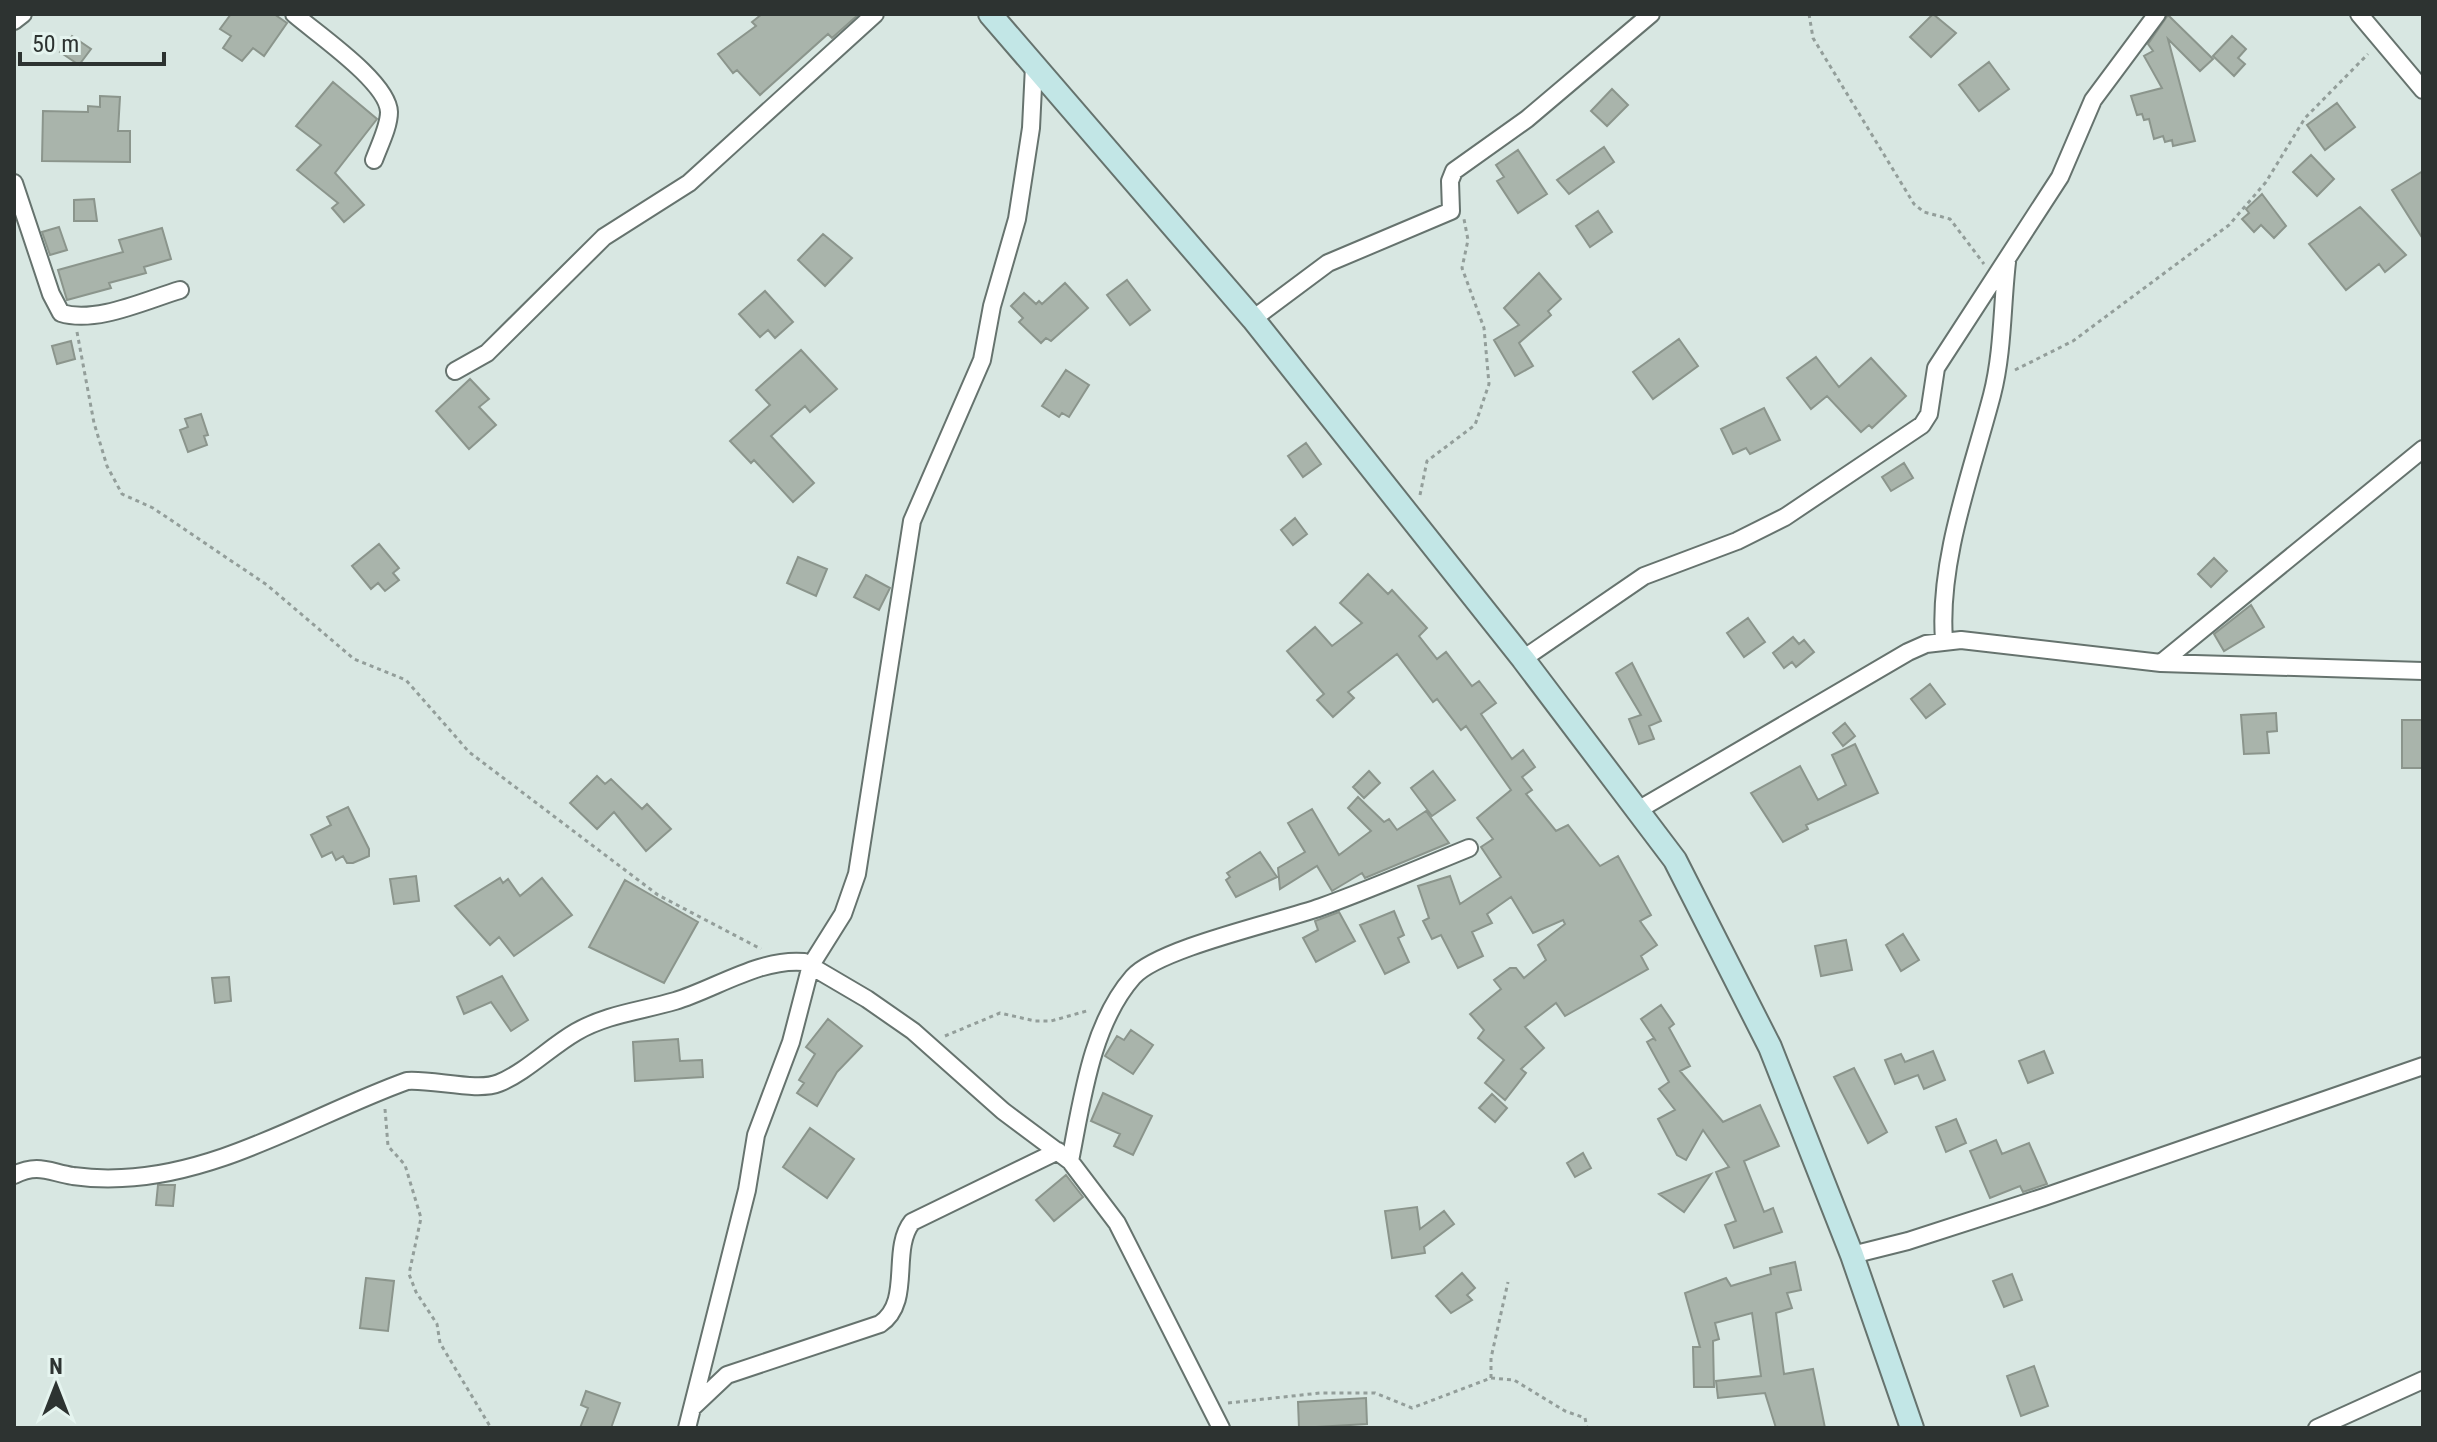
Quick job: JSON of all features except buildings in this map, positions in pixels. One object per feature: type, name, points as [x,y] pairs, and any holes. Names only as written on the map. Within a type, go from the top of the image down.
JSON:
[{"type":"main road","points":[[990,14],[1253,319],[1523,659],[1675,860],[1770,1047],[1852,1255],[1912,1428]]},
{"type":"street","points":[[14,21],[23,14]]},
{"type":"street","points":[[294,14],[372,80],[385,97],[388,119],[374,160]]},
{"type":"street","points":[[455,371],[487,353],[604,237],[689,183],[875,14]]},
{"type":"street","points":[[1253,319],[1328,263],[1412,224],[1447,214],[1453,207],[1450,181],[1454,171],[1527,119],[1651,14]]},
{"type":"street","points":[[1523,659],[1644,576],[1737,541],[1785,517],[1906,438],[1929,414],[1936,368],[2060,177],[2093,100],[2157,14]]},
{"type":"street","points":[[2359,14],[2423,90]]},
{"type":"street","points":[[687,1428],[747,1190],[756,1135],[791,1042],[811,965],[843,914],[857,874],[912,521],[982,360],[992,306],[1017,219],[1031,128],[1034,66]]},
{"type":"street","points":[[14,183],[51,294],[61,313],[73,317],[97,314],[180,290]]},
{"type":"street","points":[[1944,640],[1943,608],[1956,534],[1972,459],[1994,381],[2008,256]]},
{"type":"street","points":[[2161,663],[2423,449]]},
{"type":"street","points":[[1638,810],[1908,652],[1944,640],[2161,663],[2423,671]]},
{"type":"street","points":[[690,1409],[727,1375],[890,1318],[896,1303],[906,1238],[912,1222],[1064,1156],[1087,1079],[1113,1009],[1134,976],[1148,965],[1322,906],[1469,848]]},
{"type":"street","points":[[14,1175],[40,1167],[72,1176],[123,1178],[196,1165],[407,1081],[432,1079],[474,1087],[497,1084],[577,1031],[601,1020],[675,1001],[788,962],[811,965],[867,999],[927,1045],[1003,1111],[1064,1156],[1117,1223],[1212,1404],[1221,1428]]},
{"type":"street","points":[[1852,1255],[1908,1241],[2044,1197],[2423,1066]]},
{"type":"street","points":[[2317,1428],[2423,1380]]},
{"type":"path","points":[[1809,14],[1813,38],[1914,204],[1924,212],[1950,219],[1994,278]]},
{"type":"path","points":[[1994,381],[2073,341],[2229,225],[2266,182],[2315,106],[2381,41]]},
{"type":"path","points":[[1421,530],[1420,487],[1427,461],[1475,425],[1489,384],[1484,328],[1462,268],[1467,228],[1453,199]]},
{"type":"path","points":[[73,317],[94,423],[107,466],[122,494],[153,508],[256,576],[354,659],[406,680],[469,752],[658,895],[788,962]]},
{"type":"path","points":[[927,1045],[1000,1013],[1035,1021],[1051,1021],[1083,1010],[1113,1009]]},
{"type":"path","points":[[382,1090],[388,1146],[405,1165],[421,1218],[409,1274],[416,1292],[437,1324],[440,1343],[491,1428]]},
{"type":"path","points":[[1491,1378],[1491,1358],[1508,1282]]},
{"type":"path","points":[[1212,1404],[1320,1393],[1375,1393],[1412,1408],[1491,1378],[1514,1380],[1565,1411],[1576,1412],[1585,1418],[1587,1428]]}]
